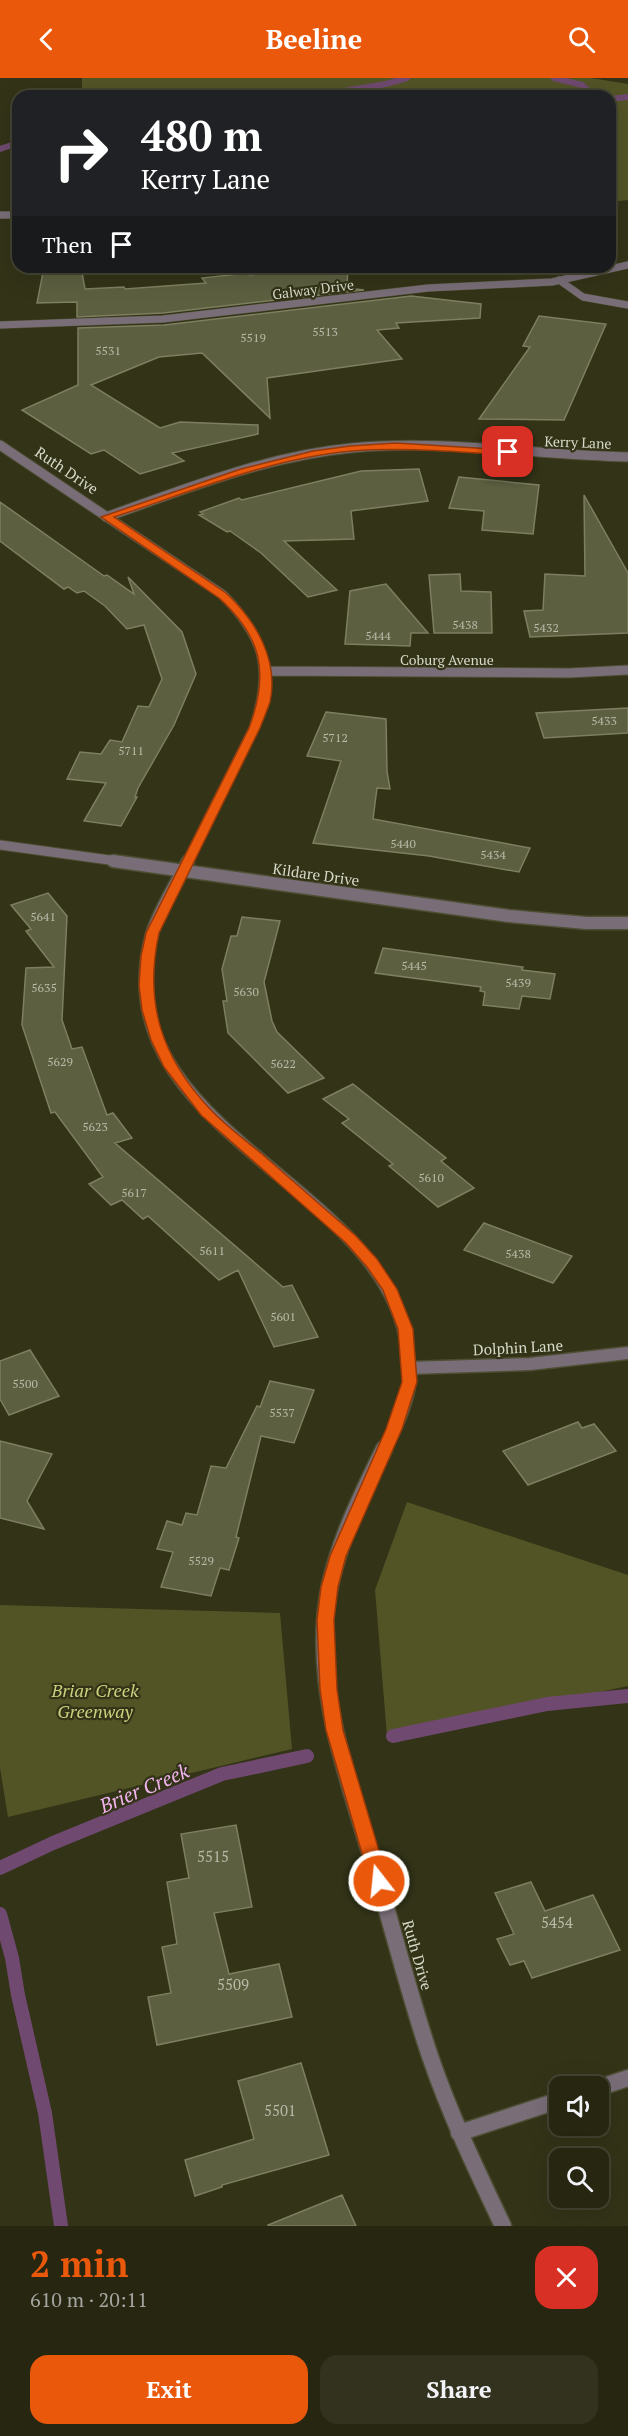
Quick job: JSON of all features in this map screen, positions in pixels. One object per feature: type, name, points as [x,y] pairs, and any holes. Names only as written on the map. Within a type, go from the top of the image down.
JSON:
[{"type":"street","name":"Galway Drive","points":[[0,325],[163,319],[428,288],[559,280],[591,273]]},
{"type":"street","points":[[559,280],[583,297],[628,305]]},
{"type":"street","name":"Ruth Drive","points":[[0,445],[223,596],[235,607],[260,644],[266,671],[264,701],[254,728],[152,933],[147,956],[148,1010],[158,1040],[171,1067],[206,1112],[351,1239],[390,1289],[405,1329],[409,1382],[394,1429],[352,1521],[329,1587],[325,1620],[328,1689],[334,1730],[428,2047],[459,2133],[504,2226]]},
{"type":"street","name":"Kerry Lane","points":[[106,517],[280,460],[350,448],[422,446],[582,457],[628,457]]},
{"type":"street","name":"Coburg Avenue","points":[[266,671],[558,673],[628,670]]},
{"type":"street","name":"Kildare Drive","points":[[0,845],[509,916],[586,923],[628,923]]},
{"type":"street","name":"Dolphin Lane","points":[[409,1368],[530,1364],[628,1353]]},
{"type":"street","points":[[609,2084],[628,2078]]},
{"type":"street","points":[[459,2133],[549,2104]]},
{"type":"green space","points":[[82,78],[591,78],[628,84],[628,200],[616,201],[616,90],[82,90]]},
{"type":"green space","points":[[407,1502],[628,1575],[628,1686],[387,1736],[375,1590]]},
{"type":"green space","name":"Briar Creek Greenway","points":[[0,1605],[280,1613],[292,1749],[8,1817],[0,1768]]},
{"type":"building","points":[[43,273],[82,273],[85,289],[124,287],[125,289],[206,283],[202,278],[248,273],[250,275],[348,273],[347,288],[364,290],[163,313],[77,317],[77,302],[37,303]]},
{"type":"building","points":[[411,296],[481,304],[480,318],[396,323],[399,328],[377,330],[402,359],[267,378],[270,418],[202,353],[159,357],[91,385],[160,428],[180,422],[258,425],[258,434],[172,453],[184,461],[140,474],[104,450],[91,454],[22,410],[78,385],[78,328],[164,325]]},
{"type":"building","points":[[539,316],[606,324],[564,420],[479,419],[530,347],[523,346]]},
{"type":"building","points":[[419,469],[428,501],[351,511],[354,539],[284,541],[337,590],[308,597],[261,553],[230,531],[227,532],[199,515],[203,514],[200,512],[239,498],[242,500],[361,471]]},
{"type":"building","points":[[459,477],[539,485],[533,534],[482,530],[484,511],[449,508]]},
{"type":"building","points":[[584,495],[628,573],[628,633],[530,637],[524,611],[543,610],[545,574],[585,576]]},
{"type":"building","points":[[0,502],[104,576],[107,575],[134,594],[128,577],[182,632],[196,674],[174,725],[138,788],[135,797],[137,797],[121,826],[84,821],[106,783],[67,779],[80,752],[101,754],[110,740],[122,742],[138,706],[149,707],[162,679],[144,625],[127,629],[105,606],[84,591],[77,593],[68,587],[64,589],[0,541]]},
{"type":"building","points":[[460,574],[461,591],[491,592],[492,633],[434,633],[429,575]]},
{"type":"building","points":[[386,584],[428,633],[411,633],[410,646],[345,644],[350,591]]},
{"type":"building","points":[[628,708],[628,733],[544,738],[536,713]]},
{"type":"building","points":[[326,712],[386,719],[387,771],[390,789],[377,788],[373,819],[530,848],[519,872],[429,856],[313,843],[341,761],[307,756]]},
{"type":"building","points":[[48,893],[67,916],[62,1020],[72,1049],[82,1047],[107,1115],[113,1113],[132,1138],[115,1143],[283,1287],[292,1285],[318,1337],[274,1347],[238,1270],[219,1280],[148,1216],[143,1219],[122,1200],[111,1205],[89,1184],[103,1177],[55,1112],[51,1113],[22,1025],[26,968],[54,967],[26,931],[31,929],[11,905]]},
{"type":"building","points":[[242,917],[280,921],[264,982],[272,1021],[277,1032],[324,1078],[288,1093],[228,1033],[223,1001],[227,1001],[222,969],[231,936],[237,936]]},
{"type":"building","points":[[383,948],[523,967],[522,970],[555,974],[550,999],[522,996],[519,1009],[483,1005],[485,992],[480,991],[481,987],[375,973]]},
{"type":"building","points":[[353,1084],[446,1158],[441,1161],[474,1188],[438,1207],[389,1166],[393,1164],[342,1123],[349,1119],[323,1099]]},
{"type":"building","points":[[484,1223],[572,1256],[553,1283],[464,1250]]},
{"type":"building","points":[[30,1350],[59,1396],[9,1415],[0,1399],[0,1361]]},
{"type":"building","points":[[270,1381],[314,1390],[294,1443],[261,1436],[236,1537],[239,1538],[229,1570],[220,1568],[211,1596],[161,1587],[173,1552],[157,1549],[167,1521],[182,1525],[186,1513],[197,1515],[211,1466],[226,1468],[257,1406],[260,1407]]},
{"type":"building","points":[[578,1422],[582,1428],[594,1424],[616,1451],[528,1485],[503,1451]]},
{"type":"building","points":[[0,1441],[52,1454],[27,1501],[44,1529],[0,1518]]},
{"type":"building","points":[[236,1825],[252,1907],[214,1913],[229,1974],[279,1964],[292,2017],[157,2045],[148,1997],[171,1993],[162,1947],[177,1944],[167,1882],[189,1878],[181,1834]]},
{"type":"building","points":[[531,1882],[545,1911],[593,1895],[620,1950],[532,1978],[524,1961],[510,1965],[497,1939],[514,1934],[495,1893]]},
{"type":"building","points":[[301,2063],[329,2155],[222,2185],[222,2187],[195,2196],[185,2160],[254,2139],[238,2081]]},
{"type":"building","points":[[342,2195],[356,2226],[268,2225]]},
{"type":"waterway","points":[[350,90],[407,78]]},
{"type":"waterway","points":[[554,78],[582,85],[587,90]]},
{"type":"waterway","points":[[616,98],[628,97]]},
{"type":"waterway","points":[[0,149],[12,145]]},
{"type":"waterway","name":"Brier Creek","points":[[393,1736],[547,1704],[628,1696]]},
{"type":"waterway","name":"Brier Creek","points":[[0,1868],[53,1843],[222,1774],[307,1756]]},
{"type":"waterway","points":[[0,1914],[12,1958],[18,1995],[45,2113],[61,2226]]},
{"type":"route","points":[[379,1881],[334,1730],[328,1689],[325,1620],[329,1587],[338,1556],[394,1429],[409,1382],[405,1329],[390,1289],[372,1263],[351,1239],[206,1112],[188,1092],[171,1067],[158,1040],[148,1010],[146,985],[147,956],[152,933],[254,728],[264,701],[266,671],[260,644],[235,607],[223,596],[106,517],[280,460],[350,448],[422,446],[508,452]]}]
